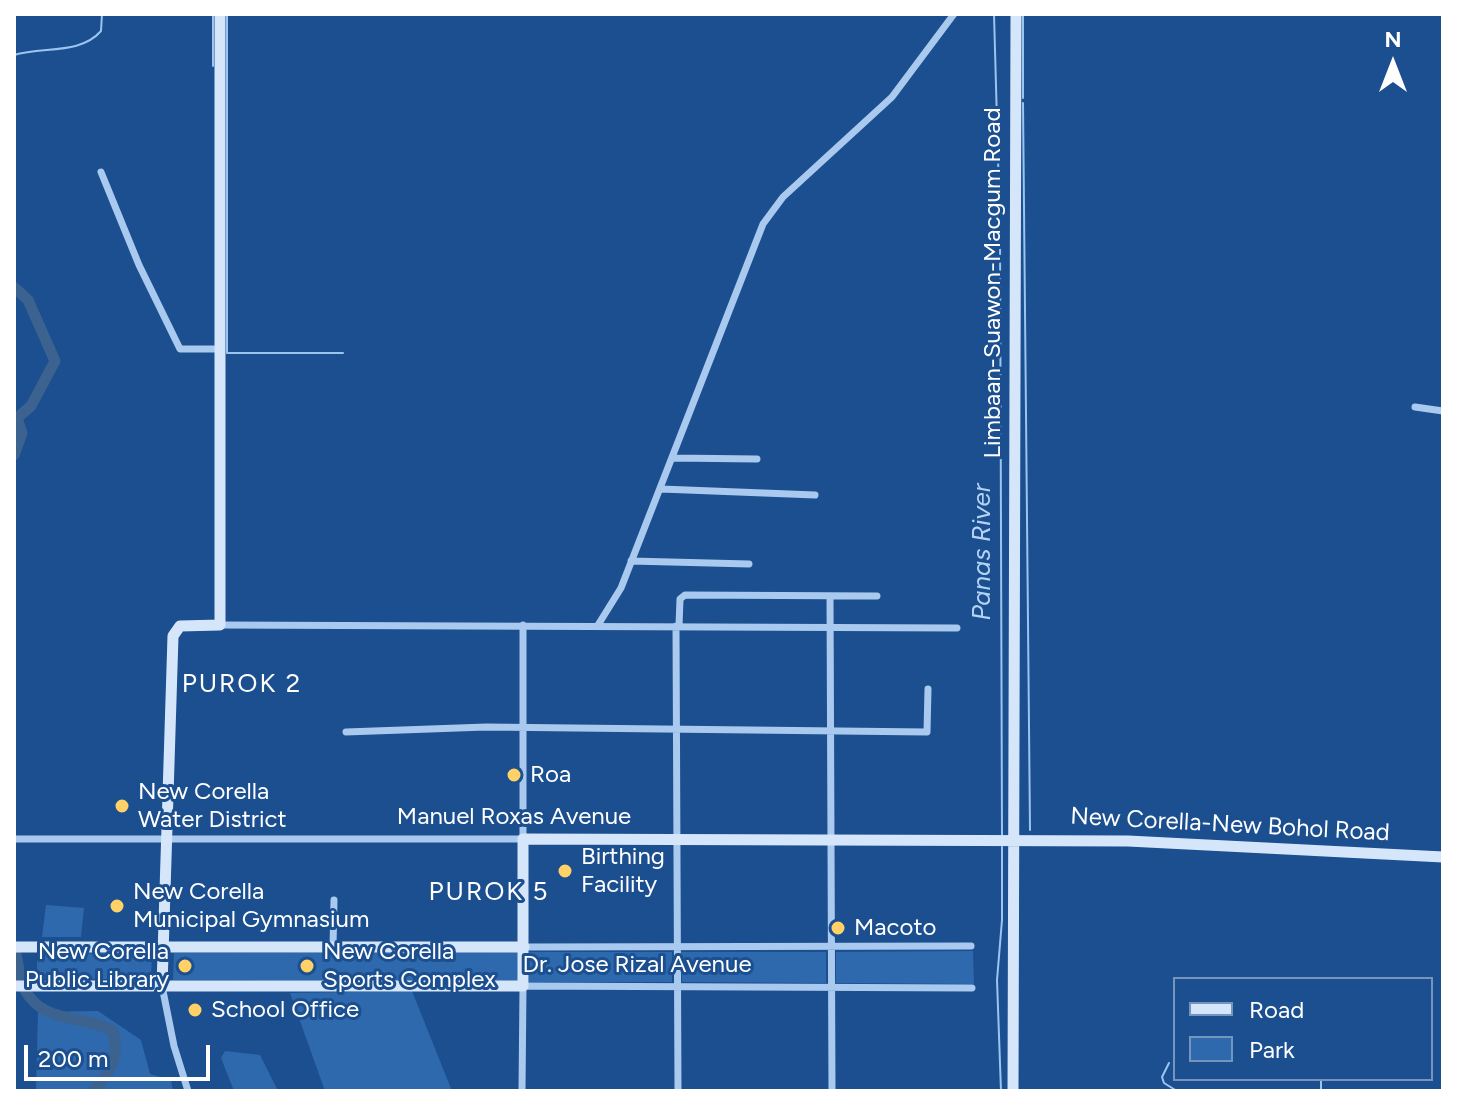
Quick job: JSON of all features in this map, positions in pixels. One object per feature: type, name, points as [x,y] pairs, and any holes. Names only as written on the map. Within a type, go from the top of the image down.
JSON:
[{"type":"street","points":[[220,14],[220,625]]},
{"type":"street","points":[[598,625],[616,599],[661,489],[755,238],[770,213],[892,97],[954,14]]},
{"type":"street","name":"Limbaan-Suawon-Macgum Road","points":[[1013,1091],[1011,839],[1016,14]]},
{"type":"street","points":[[101,172],[139,265],[180,349],[219,349]]},
{"type":"street","points":[[1415,407],[1443,411]]},
{"type":"street","points":[[673,458],[757,459]]},
{"type":"street","points":[[661,489],[815,495]]},
{"type":"street","points":[[631,561],[749,564]]},
{"type":"street","points":[[678,1091],[676,730],[680,599],[685,595],[877,596]]},
{"type":"street","points":[[830,596],[832,1091]]},
{"type":"street","points":[[188,1091],[169,1027],[162,986],[174,631],[184,625],[957,628]]},
{"type":"street","points":[[522,1091],[523,625]]},
{"type":"street","points":[[346,732],[523,728],[927,732],[928,689]]},
{"type":"street","name":"Manuel Roxas Avenue","points":[[14,839],[1011,839]]},
{"type":"street","name":"New Corella-New Bohol Road","points":[[1011,839],[1141,841],[1443,857]]},
{"type":"street","points":[[333,947],[334,900]]},
{"type":"street","name":"Dr. Jose Rizal Avenue","points":[[17,947],[971,946]]},
{"type":"street","name":"Dr. Jose Rizal Avenue","points":[[16,986],[972,988]]},
{"type":"green space","points":[[46,905],[84,908],[81,937],[42,937]]},
{"type":"green space","points":[[973,951],[974,984],[836,983],[836,952]]},
{"type":"green space","points":[[518,952],[518,981],[173,980],[174,953]]},
{"type":"green space","points":[[529,952],[672,952],[672,982],[529,982]]},
{"type":"green space","points":[[681,952],[826,952],[826,983],[682,982]]},
{"type":"green space","points":[[152,953],[151,979],[37,979],[37,954]]},
{"type":"green space","points":[[412,991],[452,1091],[325,1091],[290,993]]},
{"type":"green space","points":[[98,1011],[141,1040],[150,1074],[171,1080],[173,1091],[36,1091],[38,1012]]},
{"type":"green space","points":[[225,1051],[260,1055],[278,1091],[234,1091],[221,1058]]},
{"type":"waterway","points":[[14,55],[83,44],[101,31],[102,14]]},
{"type":"waterway","points":[[213,14],[213,66]]},
{"type":"waterway","points":[[227,14],[227,353],[343,353]]},
{"type":"waterway","name":"Panas River","points":[[994,14],[1000,229],[1002,837]]},
{"type":"waterway","points":[[1023,14],[1023,98]]},
{"type":"waterway","points":[[1023,103],[1030,830]]},
{"type":"waterway","points":[[14,287],[28,300],[55,361],[31,406],[17,418],[22,433],[14,455]]},
{"type":"waterway","name":"Panas River","points":[[1001,1091],[997,980],[1002,920],[1002,847]]},
{"type":"waterway","points":[[14,947],[23,985],[33,1001],[54,1014],[113,1031],[115,1049],[112,1064],[93,1091]]},
{"type":"waterway","points":[[1169,1063],[1162,1077],[1164,1083],[1177,1091]]},
{"type":"waterway","points":[[1321,1081],[1321,1091]]},
{"type":"place","name":"Roa","points":[[514,775]]},
{"type":"place","name":"New Corella Water District","points":[[122,806]]},
{"type":"place","name":"Birthing Facility","points":[[565,871]]},
{"type":"place","name":"New Corella Municipal Gymnasium","points":[[117,906]]},
{"type":"place","name":"Macoto","points":[[838,928]]},
{"type":"place","name":"New Corella Public Library","points":[[185,966]]},
{"type":"place","name":"New Corella Sports Complex","points":[[307,966]]},
{"type":"place","name":"School Office","points":[[195,1010]]},
{"type":"district","name":"PUROK 2","points":[[242,684]]},
{"type":"district","name":"PUROK 5","points":[[489,892]]}]
